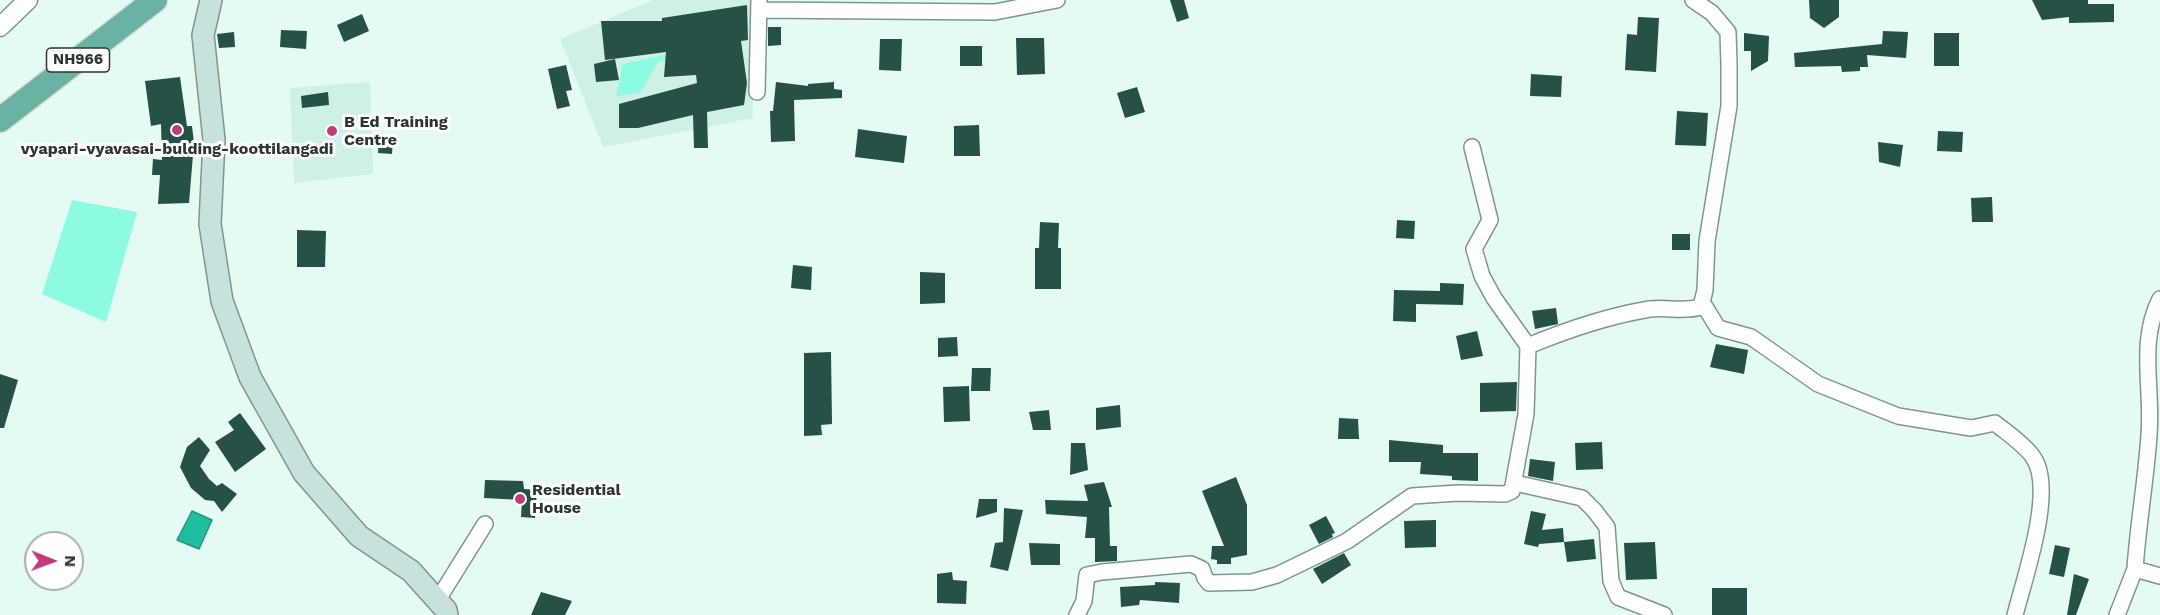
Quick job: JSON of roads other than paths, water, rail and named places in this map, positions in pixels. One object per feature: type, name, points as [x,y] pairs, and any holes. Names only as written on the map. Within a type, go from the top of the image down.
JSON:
[{"type":"highway","name":"NH966","points":[[0,120],[155,0]]},
{"type":"main road","points":[[211,0],[203,35],[214,140],[210,224],[222,301],[250,377],[304,473],[359,536],[411,571],[442,608]]},
{"type":"street","points":[[0,27],[28,0]]},
{"type":"street","points":[[757,92],[759,5],[995,12],[1057,0]]},
{"type":"street","points":[[1528,346],[1609,316],[1654,309],[1686,311],[1701,307],[1707,241],[1729,106],[1729,64],[1728,32],[1712,13],[1693,0]]},
{"type":"street","points":[[1077,615],[1084,601],[1087,576],[1102,572],[1191,564],[1202,569],[1209,583],[1252,582],[1277,575],[1347,541],[1412,496],[1458,493],[1505,494],[1512,491],[1526,414],[1528,346],[1494,298],[1482,276],[1474,249],[1490,220],[1472,147]]},
{"type":"street","points":[[2117,615],[2135,569],[2139,513],[2149,435],[2146,346],[2151,316],[2160,299]]},
{"type":"street","points":[[1702,302],[1718,328],[1751,337],[1818,384],[1898,416],[1971,428],[1995,423],[2034,458],[2041,487],[2039,523],[2015,615]]},
{"type":"street","points":[[1515,483],[1582,498],[1607,527],[1611,581],[1618,597],[1664,615]]},
{"type":"street","points":[[442,608],[485,524]]},
{"type":"street","points":[[2135,569],[2160,576]]},
{"type":"place","name":"vyapari-vyavasai-bulding-koottilangadi","points":[[177,130]]},
{"type":"place","name":"B Ed Training Centre","points":[[332,131]]},
{"type":"place","name":"Residential House","points":[[520,499]]}]
